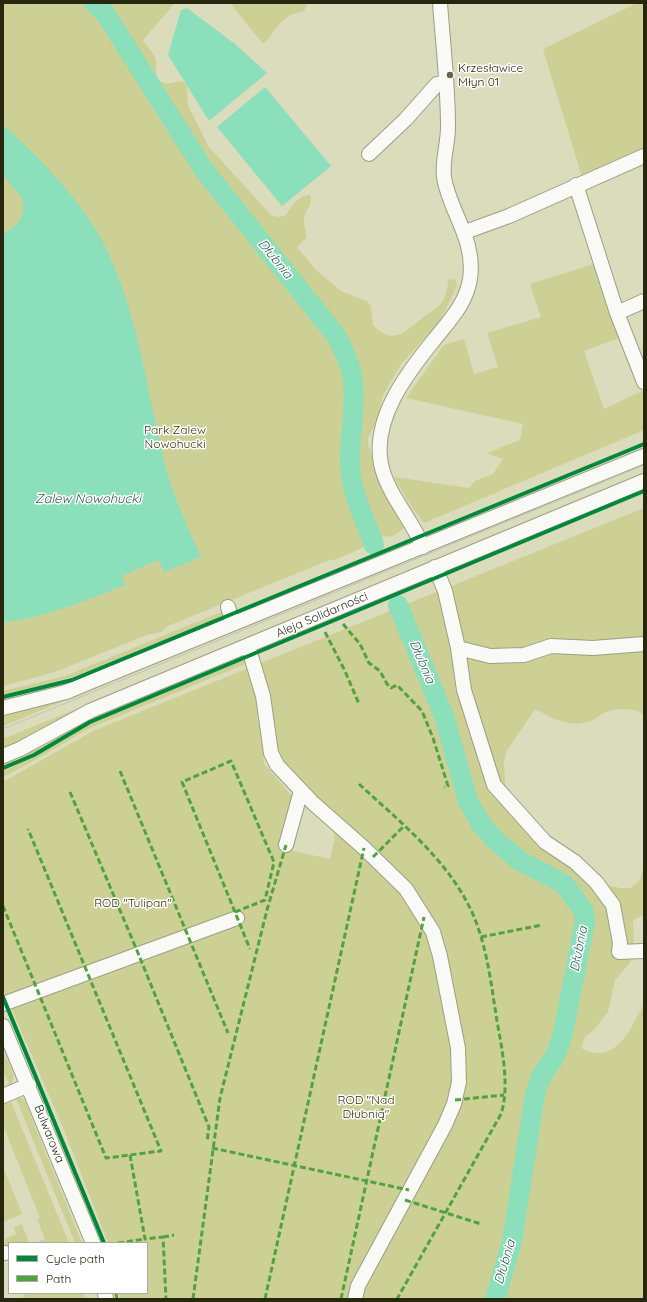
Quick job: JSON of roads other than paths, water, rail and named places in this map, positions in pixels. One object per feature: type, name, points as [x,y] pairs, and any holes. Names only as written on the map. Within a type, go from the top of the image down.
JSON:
[{"type":"street","points":[[423,547],[416,530],[388,484],[381,465],[379,450],[380,438],[390,408],[408,373],[462,304],[470,279],[471,268],[465,232],[445,179],[443,163],[448,128],[440,3]]},
{"type":"street","points":[[369,154],[406,119],[437,84],[445,83]]},
{"type":"street","points":[[465,232],[509,216],[644,156]]},
{"type":"street","points":[[576,186],[598,259],[644,382]]},
{"type":"street","points":[[617,313],[644,301]]},
{"type":"street","name":"Aleja Solidarności","points":[[3,708],[66,692],[644,456]]},
{"type":"street","name":"Aleja Solidarności","points":[[3,756],[20,749],[90,711],[644,481]]},
{"type":"street","points":[[435,567],[445,591],[458,648],[464,690],[494,785],[545,842],[575,862],[596,882],[613,905],[620,943],[619,952],[644,951]]},
{"type":"street","points":[[228,607],[233,623]]},
{"type":"street","points":[[458,648],[490,656],[524,655],[551,646],[593,648],[644,644]]},
{"type":"street","points":[[248,646],[263,696],[271,753],[278,765],[301,791],[406,889],[433,932],[440,956],[460,1063],[458,1088],[454,1104],[445,1125],[358,1286],[355,1299]]},
{"type":"street","points":[[286,844],[301,791]]},
{"type":"street","points":[[3,1004],[237,918]]},
{"type":"street","name":"Bulwarowa","points":[[3,1026],[29,1085],[93,1242]]},
{"type":"street","points":[[3,1096],[29,1085]]},
{"type":"water","points":[[187,8],[235,44],[267,73],[209,121],[168,55],[181,10]]},
{"type":"water","points":[[265,87],[331,166],[282,206],[217,127]]},
{"type":"water","name":"Zalew Nowohucki","points":[[3,125],[43,163],[80,207],[100,237],[114,265],[141,353],[170,483],[201,557],[164,572],[158,560],[122,576],[125,585],[34,617],[3,622],[3,234],[13,228],[23,214],[24,209],[21,197],[6,179],[3,172]]},
{"type":"waterway","name":"Dłubnia","points":[[94,3],[105,13],[204,170],[337,337],[349,365],[353,383],[354,404],[350,456],[351,476],[359,506],[374,545]]},
{"type":"waterway","name":"Dłubnia","points":[[398,605],[444,716],[468,801],[481,824],[496,841],[520,861],[564,884],[583,910],[585,921],[563,1033],[556,1054],[540,1079],[535,1094],[512,1241],[495,1299]]},
{"type":"tram line","points":[[3,729],[644,465]]},
{"type":"place","name":"Krzesławice Młyn 01","points":[[450,75]]},
{"type":"park label","name":"Park Zalew Nowohucki","points":[[175,437]]},
{"type":"park label","name":"ROD \"Tulipan\"","points":[[133,903]]},
{"type":"park label","name":"ROD \"Nad Dłubnią\"","points":[[366,1107]]}]
